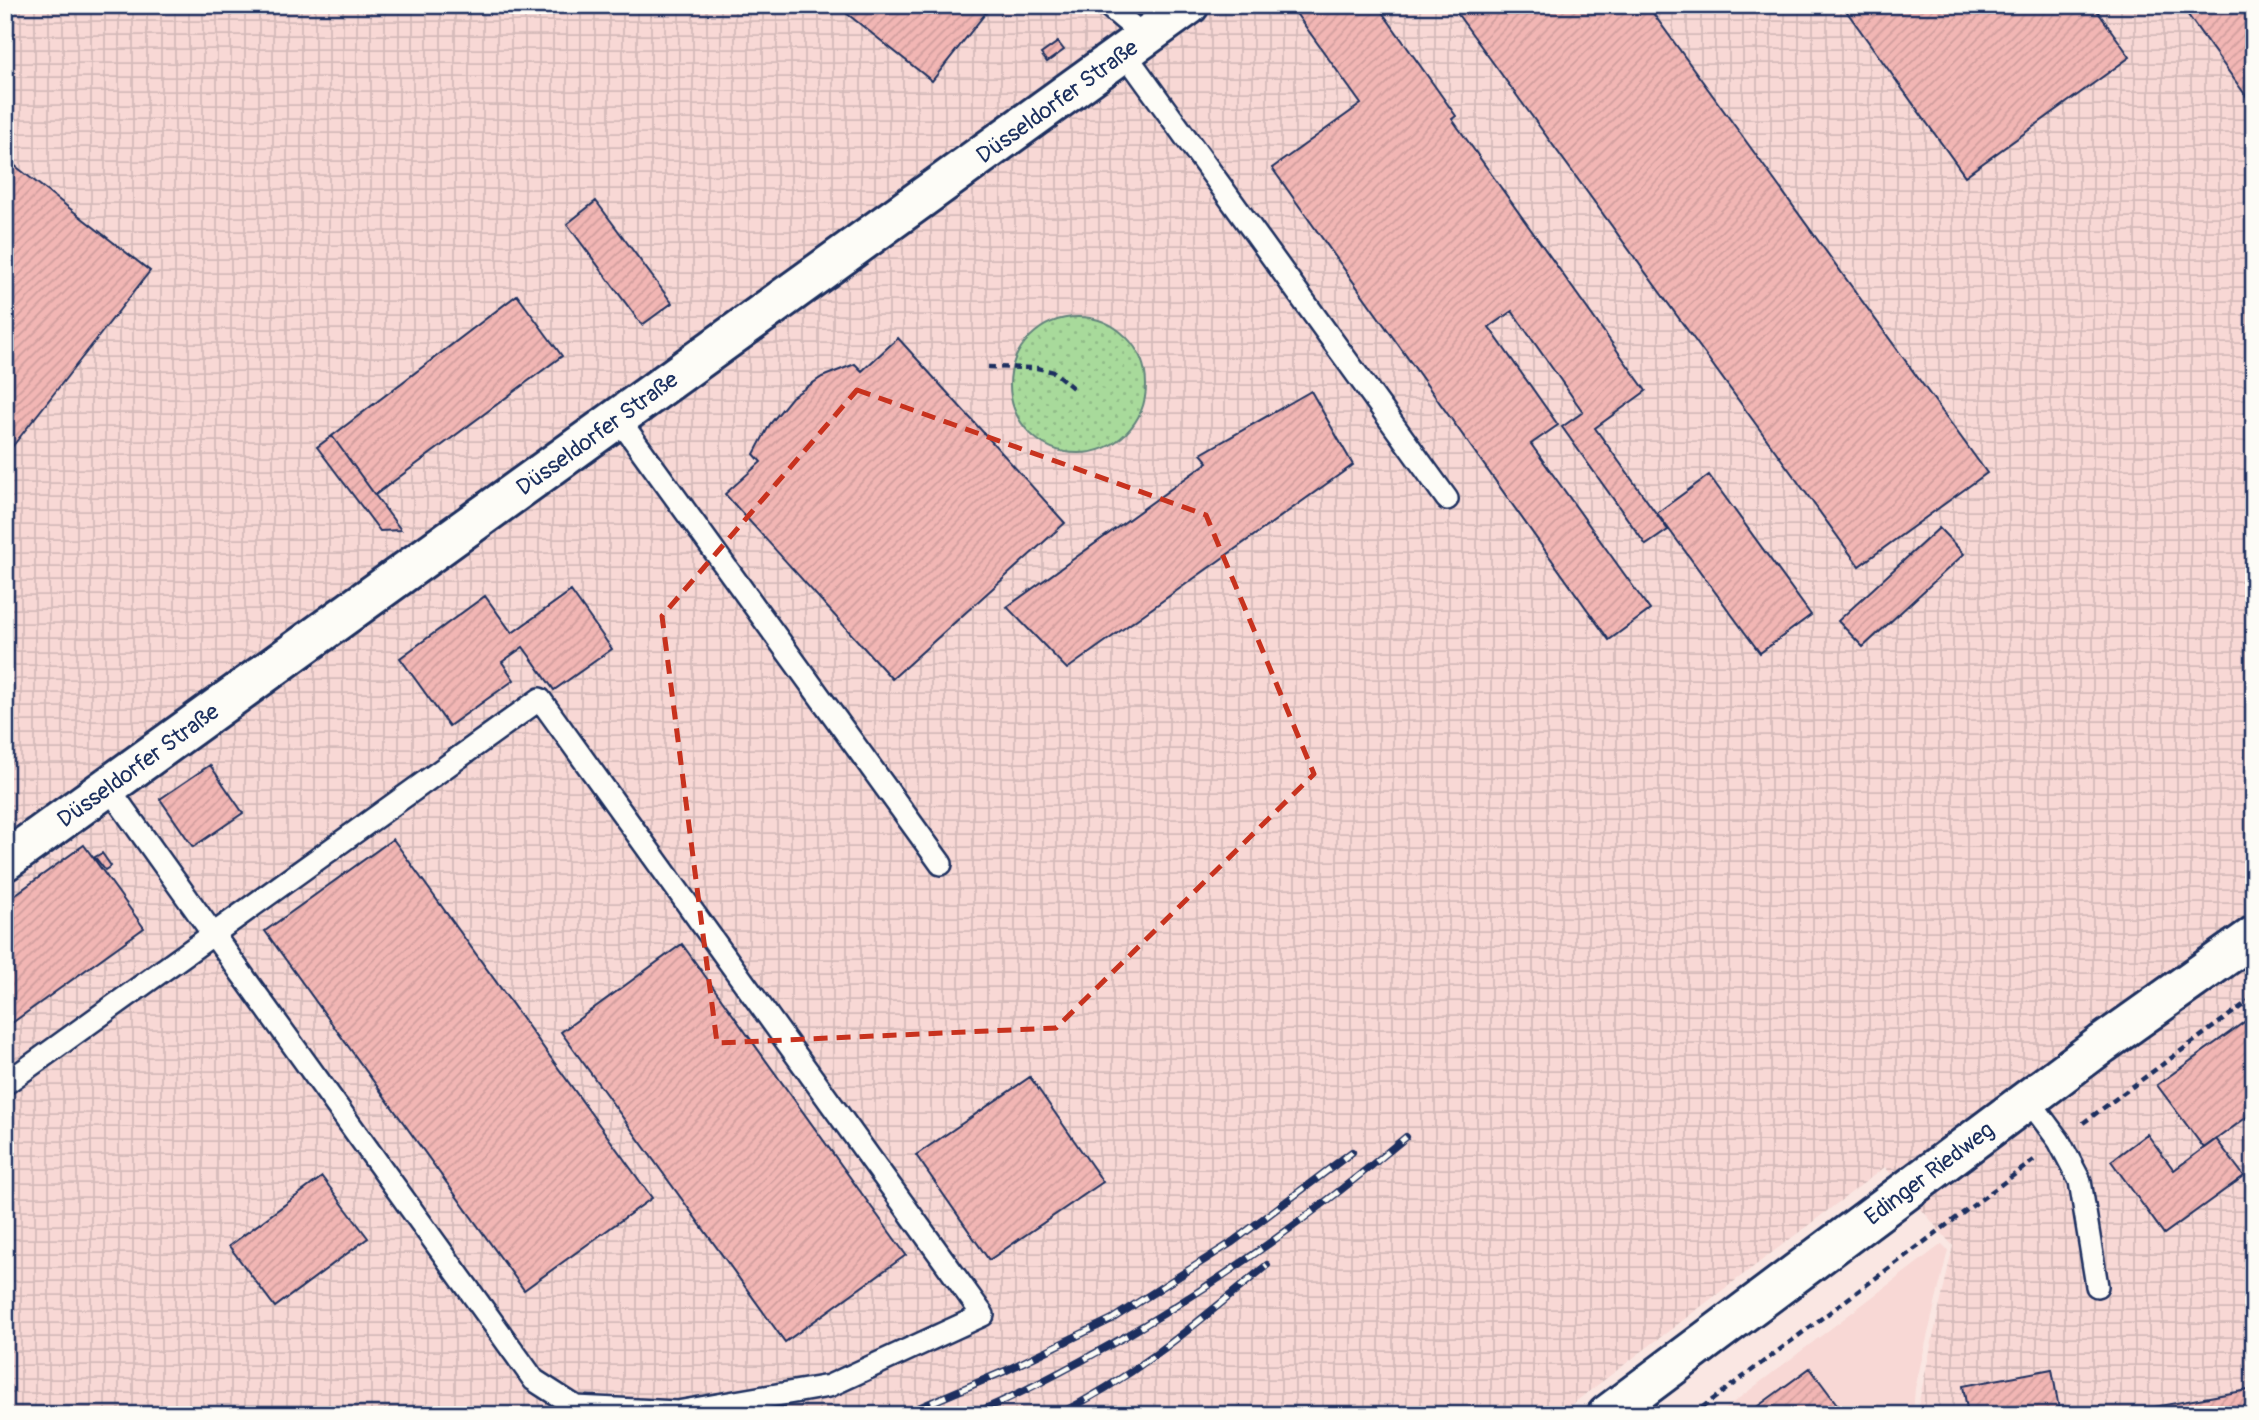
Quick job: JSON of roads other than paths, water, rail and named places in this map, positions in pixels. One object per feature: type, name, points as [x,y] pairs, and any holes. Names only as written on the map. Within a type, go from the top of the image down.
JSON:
[{"type":"street","name":"Düsseldorfer Straße","points":[[5,861],[1189,5]]},
{"type":"street","name":"Edinger Riedweg","points":[[1607,1415],[2028,1099],[2254,936]]},
{"type":"lane","points":[[1107,5],[1447,499]]},
{"type":"lane","points":[[618,418],[941,864]]},
{"type":"lane","points":[[5,1084],[213,934],[540,699],[982,1315],[829,1386],[677,1412],[576,1407],[534,1380],[213,934],[108,787]]},
{"type":"lane","points":[[2028,1099],[2059,1141],[2080,1181],[2097,1286]]},
{"type":"railway","points":[[970,1415],[1012,1397],[1081,1361],[1167,1312],[1289,1229],[1406,1137]]},
{"type":"railway","points":[[902,1415],[1005,1371],[1112,1319],[1231,1243],[1352,1152]]},
{"type":"railway","points":[[1057,1415],[1141,1365],[1267,1265]]}]
